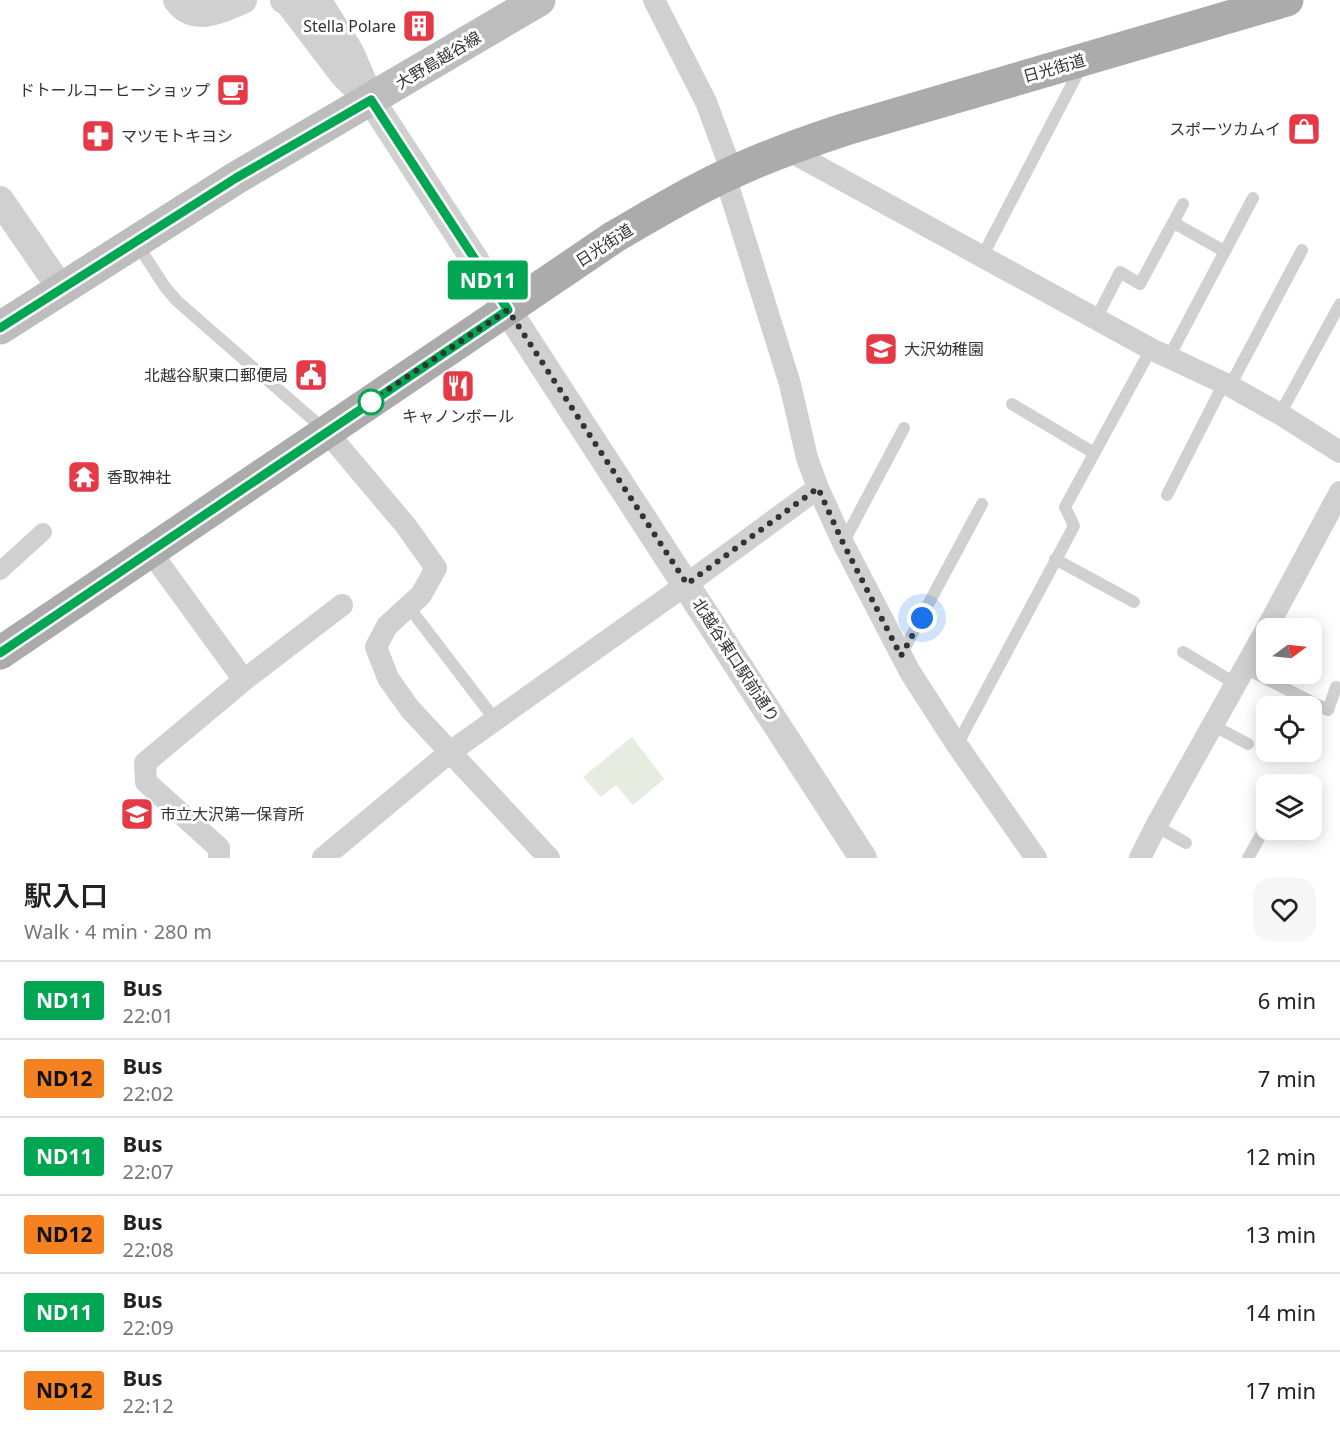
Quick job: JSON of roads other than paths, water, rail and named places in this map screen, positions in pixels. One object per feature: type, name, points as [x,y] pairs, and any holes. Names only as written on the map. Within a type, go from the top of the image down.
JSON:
[{"type":"main road","name":"大野島越谷線","points":[[0,328],[236,178],[539,0]]},
{"type":"main road","name":"日光街道","points":[[0,653],[614,237],[728,174],[786,149],[846,129],[1287,0]]},
{"type":"street","points":[[177,0],[189,11],[204,14],[243,0]]},
{"type":"street","points":[[284,0],[289,3],[343,74],[371,100]]},
{"type":"street","points":[[317,0],[354,59],[371,100]]},
{"type":"street","points":[[654,0],[706,102],[787,374],[807,458],[818,488],[843,543],[901,656],[957,745],[1036,858]]},
{"type":"street","name":"北越谷東口駅前通り","points":[[371,100],[863,858]]},
{"type":"street","points":[[786,149],[1096,319],[1281,414],[1340,452]]},
{"type":"street","points":[[0,200],[62,290]]},
{"type":"street","points":[[327,432],[406,526],[436,568],[421,596],[387,626],[376,646],[388,678],[410,709],[549,858]]},
{"type":"street","points":[[323,858],[450,752],[818,488]]},
{"type":"street","points":[[1273,618],[1340,492]]},
{"type":"street","points":[[0,571],[43,532]]},
{"type":"street","points":[[150,551],[244,680]]},
{"type":"street","points":[[219,858],[219,848],[146,782],[145,763],[244,680],[342,605]]},
{"type":"street","points":[[1140,858],[1212,724],[1256,648]]},
{"type":"lane","points":[[982,257],[1085,59]]},
{"type":"lane","points":[[957,745],[1074,526],[1065,507],[1094,453],[1224,251],[1253,198]]},
{"type":"lane","points":[[1096,319],[1120,272],[1140,284],[1183,204]]},
{"type":"lane","points":[[1174,223],[1224,251]]},
{"type":"lane","points":[[136,243],[177,301],[327,432]]},
{"type":"lane","points":[[1167,495],[1302,250]]},
{"type":"lane","points":[[1281,414],[1340,304]]},
{"type":"lane","points":[[1012,404],[1094,453]]},
{"type":"lane","points":[[843,543],[904,428]]},
{"type":"lane","points":[[901,656],[982,504]]},
{"type":"lane","points":[[1055,560],[1134,602]]},
{"type":"lane","points":[[408,606],[496,721]]},
{"type":"lane","points":[[1184,652],[1328,710],[1336,687]]},
{"type":"lane","points":[[1212,724],[1248,744]]},
{"type":"lane","points":[[1156,826],[1186,843]]},
{"type":"lane","points":[[1248,858],[1258,840]]},
{"type":"place","name":"Stella Polare","points":[[419,26]]},
{"type":"place","name":"ドトールコーヒーショップ","points":[[233,90]]},
{"type":"place","name":"スポーツカムイ","points":[[1304,129]]},
{"type":"place","name":"マツモトキヨシ","points":[[98,136]]},
{"type":"place","name":"大沢幼稚園","points":[[881,349]]},
{"type":"place","name":"北越谷駅東口郵便局","points":[[311,375]]},
{"type":"place","name":"キャノンボール","points":[[458,386]]},
{"type":"place","name":"香取神社","points":[[84,477]]},
{"type":"place","name":"市立大沢第一保育所","points":[[137,814]]}]
